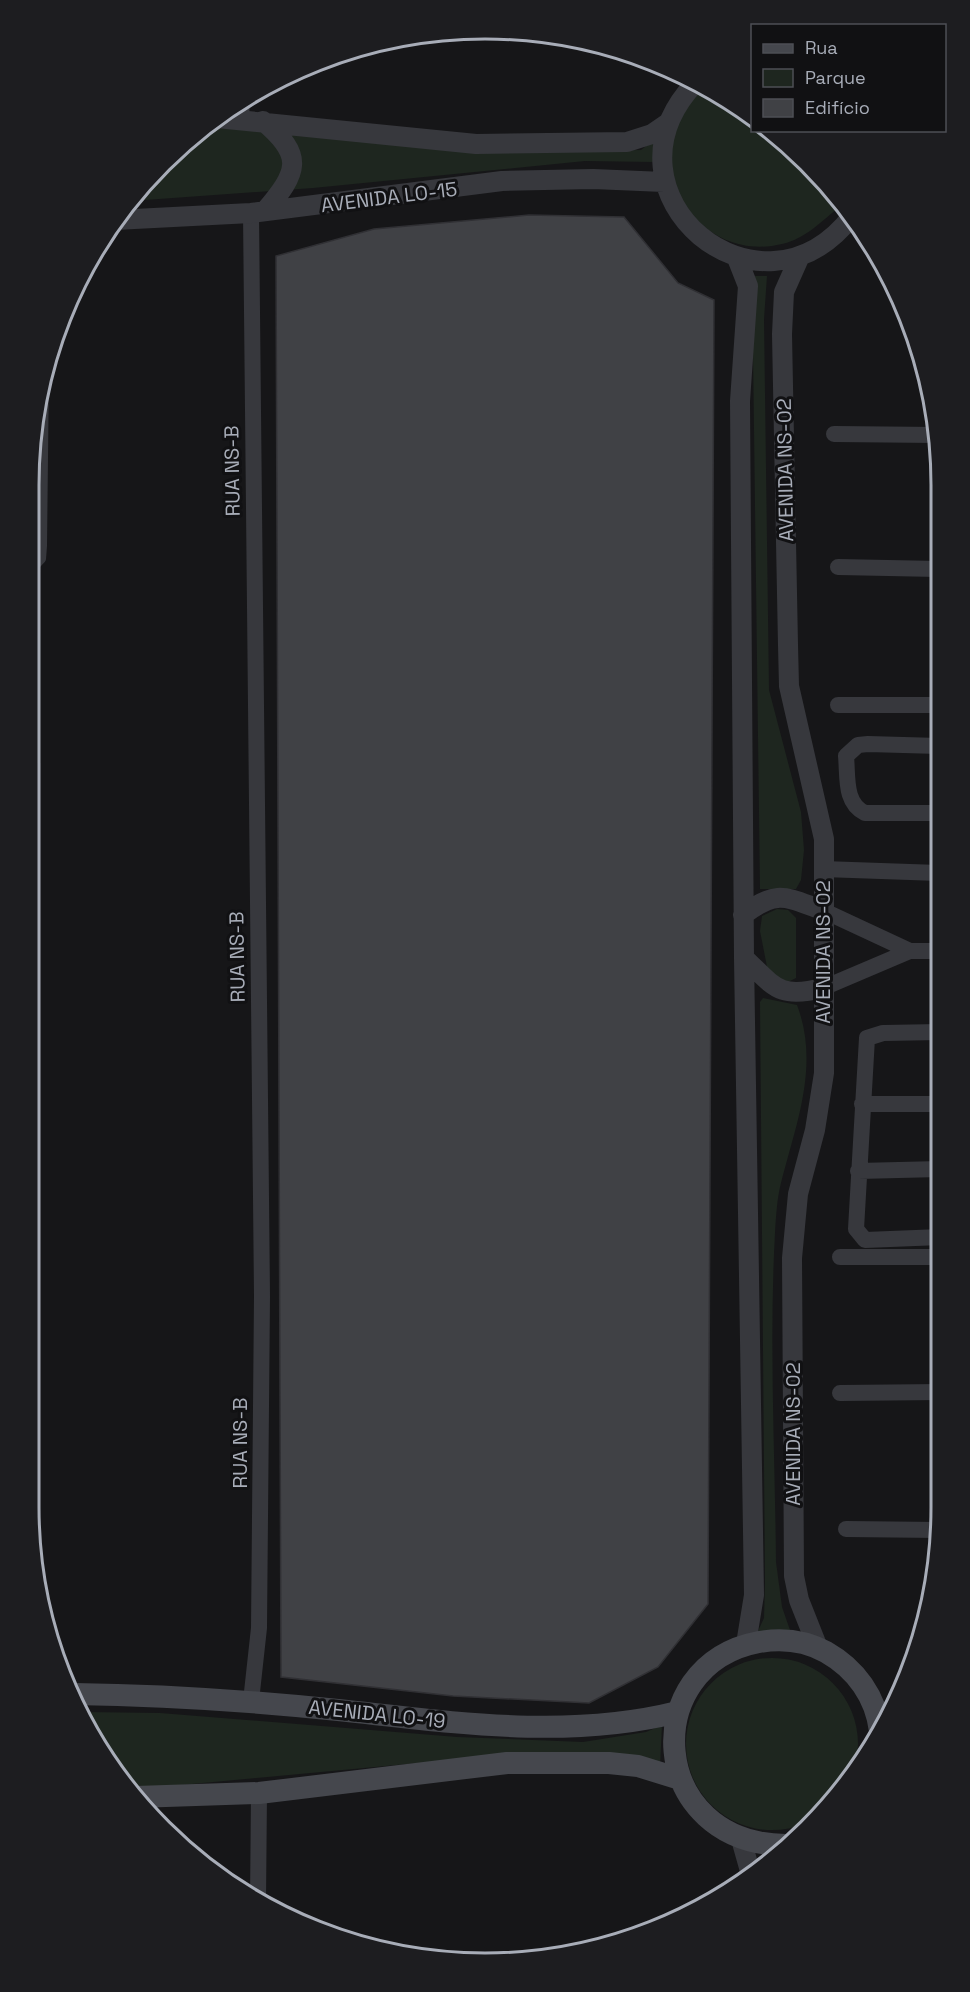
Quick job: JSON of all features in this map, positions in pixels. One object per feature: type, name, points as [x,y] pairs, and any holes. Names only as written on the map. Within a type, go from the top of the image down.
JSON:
[{"type":"main road","points":[[776,1845],[765,1845],[741,1839],[721,1829],[690,1799],[680,1779],[674,1746],[678,1712],[693,1683],[716,1659],[746,1644],[778,1640],[794,1641],[818,1648],[837,1658],[882,1706]]},
{"type":"main road","name":"AVENIDA LO-19","points":[[81,1694],[251,1701],[479,1725],[536,1727],[616,1725],[678,1712]]},
{"type":"main road","points":[[146,1797],[259,1793],[507,1763],[609,1763],[638,1766],[680,1779]]},
{"type":"street","points":[[690,89],[668,123],[663,144],[664,182],[676,211],[693,231],[713,247],[737,258],[779,261],[800,256],[821,246],[846,223]]},
{"type":"street","points":[[243,110],[263,121],[284,138],[292,155],[287,185],[258,212]]},
{"type":"street","points":[[263,121],[476,144],[627,142],[652,134],[668,123]]},
{"type":"street","name":"AVENIDA LO-15","points":[[126,219],[258,212],[501,181],[593,179],[664,182]]},
{"type":"street","name":"RUA NS-B","points":[[251,1701],[259,1629],[262,1308],[258,212]]},
{"type":"street","name":"AVENIDA NS-02","points":[[800,256],[784,292],[782,334],[789,686],[824,839],[822,910],[824,1073],[815,1130],[798,1194],[792,1258],[794,1576],[800,1600],[818,1648]]},
{"type":"street","name":"AVENIDA NS-02","points":[[737,258],[748,286],[740,401],[743,915],[754,1595],[746,1644]]},
{"type":"street","points":[[834,434],[928,435]]},
{"type":"street","points":[[838,567],[931,569]]},
{"type":"street","points":[[838,705],[931,705]]},
{"type":"street","points":[[931,746],[868,744],[858,746],[846,756],[851,803],[857,809],[865,813],[931,813]]},
{"type":"street","points":[[823,869],[931,873]]},
{"type":"street","points":[[743,915],[763,900],[776,897],[822,910],[910,951]]},
{"type":"street","points":[[744,958],[786,993],[798,994],[823,988],[910,951],[931,951]]},
{"type":"street","points":[[931,1032],[882,1033],[867,1038],[856,1229],[865,1240],[931,1237]]},
{"type":"street","points":[[862,1104],[931,1104]]},
{"type":"street","points":[[858,1171],[931,1169]]},
{"type":"street","points":[[840,1257],[931,1257]]},
{"type":"street","points":[[840,1393],[931,1392]]},
{"type":"street","points":[[846,1529],[930,1530]]},
{"type":"street","points":[[258,1891],[259,1793]]},
{"type":"street","points":[[741,1839],[749,1867]]},
{"type":"lane","points":[[39,562],[42,559],[43,546],[44,419]]},
{"type":"green space","points":[[696,93],[733,114],[751,127],[751,132],[758,132],[779,150],[836,210],[813,229],[782,244],[758,247],[736,243],[715,234],[698,221],[684,204],[675,184],[671,162],[672,138],[676,120]]},
{"type":"green space","points":[[217,128],[569,151],[641,150],[655,139],[654,162],[585,161],[313,188],[142,200],[170,170]]},
{"type":"green space","points":[[752,276],[767,276],[764,319],[769,690],[801,812],[804,850],[801,880],[796,889],[760,889]]},
{"type":"green space","points":[[777,909],[788,910],[796,918],[796,978],[786,983],[769,977],[760,931],[762,916]]},
{"type":"green space","points":[[763,998],[797,1005],[804,1027],[806,1072],[799,1117],[779,1195],[773,1274],[772,1356],[776,1562],[782,1607],[790,1630],[758,1631],[764,1618],[765,1583],[760,1002]]},
{"type":"green space","points":[[772,1658],[789,1660],[820,1672],[844,1696],[856,1727],[858,1744],[856,1755],[820,1801],[796,1826],[789,1828],[772,1830],[755,1828],[724,1816],[700,1792],[688,1761],[686,1744],[688,1727],[700,1696],[724,1672],[755,1660]]},
{"type":"green space","points":[[89,1712],[160,1713],[457,1737],[583,1742],[646,1732],[662,1725],[660,1767],[418,1763],[140,1789],[114,1755]]},
{"type":"building","points":[[529,215],[624,217],[678,283],[714,300],[708,1604],[658,1667],[589,1703],[453,1696],[281,1677],[276,256],[374,229]]}]
